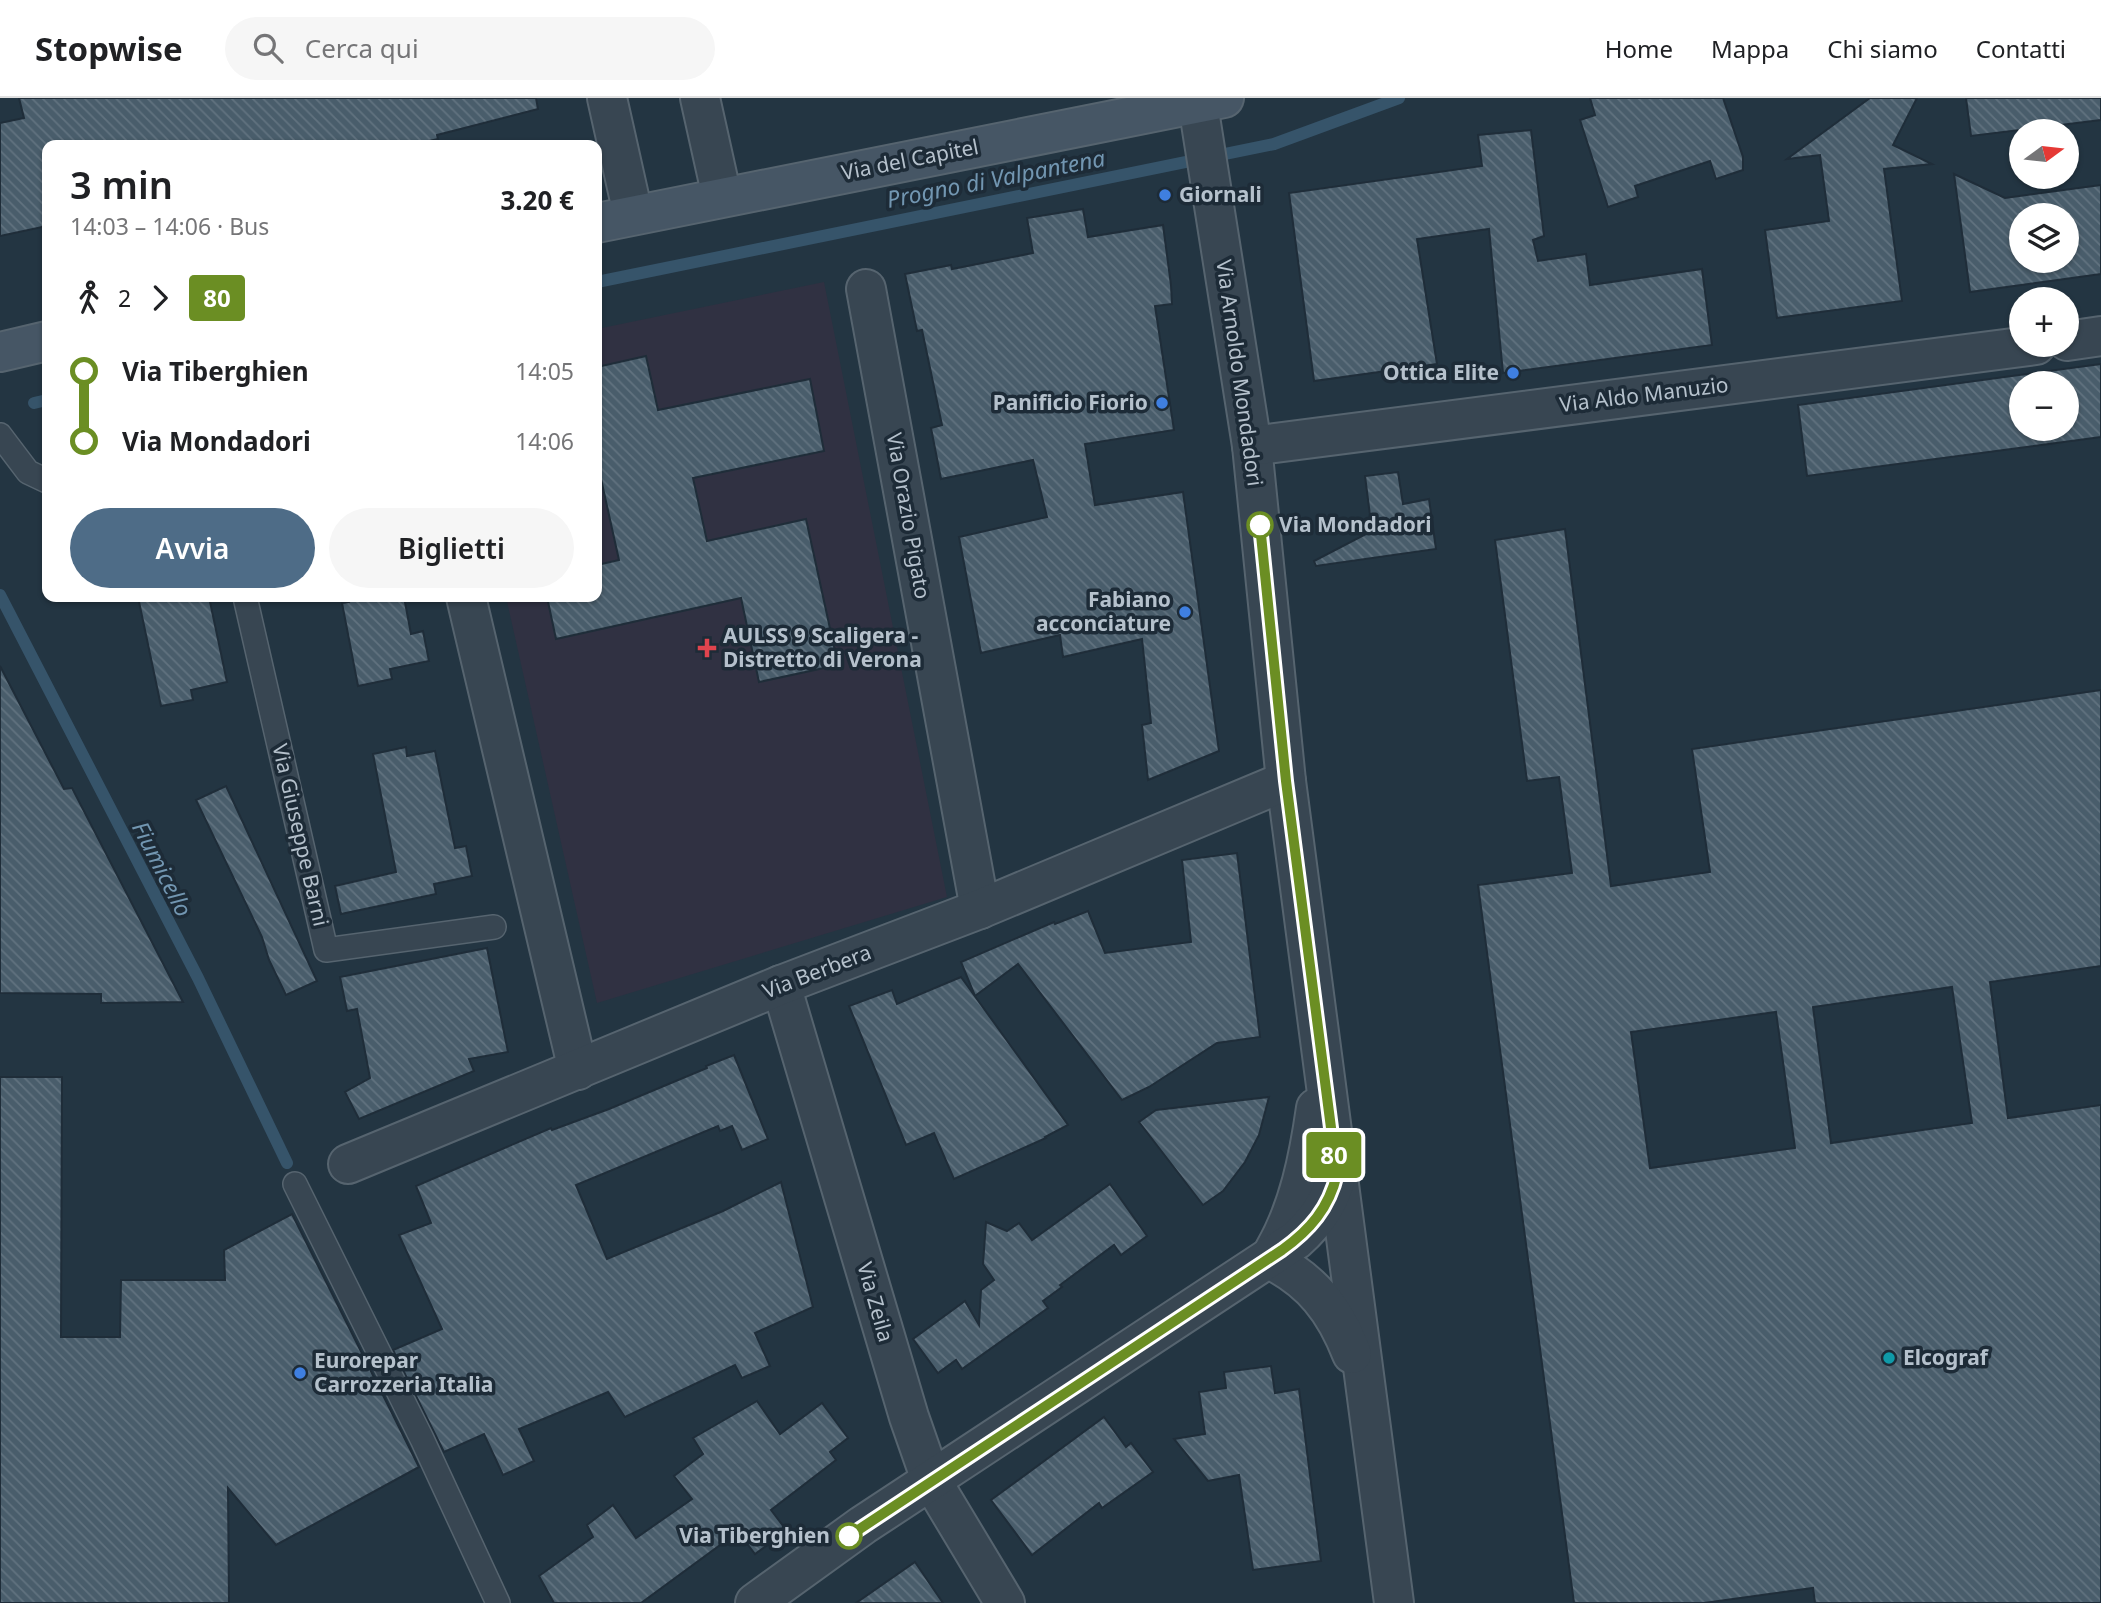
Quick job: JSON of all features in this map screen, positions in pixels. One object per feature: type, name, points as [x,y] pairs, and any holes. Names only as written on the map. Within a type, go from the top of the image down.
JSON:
[{"type":"street","points":[[607,98],[633,214]]},
{"type":"street","points":[[700,98],[722,198]]},
{"type":"street","name":"Via del Capitel","points":[[602,221],[1205,107]]},
{"type":"street","name":"Via Arnoldo Mondadori","points":[[1205,107],[1210,180],[1252,446],[1286,781],[1366,1392]]},
{"type":"street","name":"Via Orazio Pigato","points":[[866,289],[980,909]]},
{"type":"street","points":[[2079,340],[2101,337]]},
{"type":"street","points":[[0,352],[42,342]]},
{"type":"street","name":"Via Aldo Manuzio","points":[[1252,446],[2009,348]]},
{"type":"street","points":[[467,602],[578,1070]]},
{"type":"street","name":"Via Berbera","points":[[348,1164],[781,985],[980,909],[1286,781]]},
{"type":"street","name":"Via Zeila","points":[[781,985],[909,1417],[931,1480],[1005,1603]]},
{"type":"street","points":[[1269,1259],[1281,1239],[1310,1151],[1317,1105],[1320,1050]]},
{"type":"street","points":[[755,1603],[863,1525],[1296,1240],[1316,1221],[1326,1204],[1337,1174]]},
{"type":"street","points":[[1269,1259],[1290,1269],[1307,1282],[1326,1305],[1345,1336],[1366,1392],[1394,1603]]},
{"type":"lane","points":[[0,435],[27,472],[42,479]]},
{"type":"lane","name":"Via Giuseppe Barni","points":[[246,602],[326,950],[494,927]]},
{"type":"lane","points":[[295,1184],[422,1439],[498,1603]]},
{"type":"shaded area","name":"AULSS 9 Scaligera - Distretto di Verona","points":[[824,282],[947,897],[597,1003],[507,602],[602,602],[602,328]]},
{"type":"building","points":[[19,98],[536,98],[538,109],[437,135],[438,139],[434,140],[42,140],[42,227],[0,236],[0,123],[24,118]]},
{"type":"building","points":[[1590,98],[1723,98],[1743,157],[1743,170],[1716,179],[1710,161],[1635,186],[1638,197],[1608,207],[1580,120],[1595,115]]},
{"type":"building","points":[[1870,98],[1917,98],[1893,145],[1932,164],[1884,169],[1902,301],[1777,318],[1765,230],[1829,221],[1820,155],[1787,159]]},
{"type":"building","points":[[1966,98],[2101,98],[2101,120],[2079,123],[2079,119],[2009,119],[2009,131],[1971,136]]},
{"type":"building","points":[[1531,130],[1544,236],[1533,240],[1538,261],[1586,254],[1590,285],[1702,269],[1712,345],[1503,373],[1489,229],[1417,239],[1437,364],[1314,381],[1289,193],[1482,166],[1478,135]]},
{"type":"building","points":[[1954,174],[2005,198],[2101,185],[2101,274],[1970,292]]},
{"type":"building","points":[[1083,209],[1088,237],[1163,225],[1171,285],[1172,304],[1155,306],[1174,430],[1085,444],[1095,505],[1183,492],[1219,751],[1148,780],[1142,725],[1151,723],[1142,639],[1063,657],[1060,635],[981,653],[959,537],[1047,517],[1033,460],[941,479],[931,428],[942,425],[922,330],[917,331],[905,274],[951,265],[952,269],[1033,253],[1027,218]]},
{"type":"building","points":[[646,356],[658,410],[810,379],[824,451],[693,478],[707,541],[806,519],[838,665],[759,682],[741,598],[556,639],[548,602],[602,602],[602,564],[619,560],[602,484],[602,366]]},
{"type":"building","points":[[2101,364],[2101,437],[2079,440],[2079,371],[2049,371]]},
{"type":"building","points":[[2009,376],[2009,441],[2071,441],[1807,476],[1798,405]]},
{"type":"building","points":[[1398,472],[1403,504],[1429,499],[1436,549],[1316,566],[1314,561],[1372,531],[1365,476]]},
{"type":"building","points":[[1565,529],[1611,886],[1710,872],[1692,749],[2101,690],[2101,966],[1990,982],[2008,1118],[2101,1105],[2101,1603],[1815,1603],[1813,1588],[1704,1603],[1574,1603],[1478,885],[1572,873],[1559,777],[1527,781],[1495,540]],"holes":[[[1952,987],[1972,1123],[1831,1143],[1813,1007]],[[1776,1012],[1795,1148],[1650,1168],[1631,1032]]]},
{"type":"building","points":[[139,602],[210,602],[227,682],[191,690],[193,700],[161,706]]},
{"type":"building","points":[[405,602],[411,634],[423,631],[429,661],[390,669],[392,679],[358,686],[342,603]]},
{"type":"building","points":[[0,666],[64,789],[72,788],[183,1002],[101,1003],[101,994],[0,993]]},
{"type":"building","points":[[406,747],[407,756],[435,751],[455,848],[466,846],[472,876],[434,884],[436,894],[341,914],[335,886],[396,872],[373,754]]},
{"type":"building","points":[[226,786],[317,981],[286,995],[269,960],[262,937],[196,800]]},
{"type":"building","points":[[1237,853],[1260,1037],[1217,1043],[1149,1087],[1122,1100],[1018,964],[975,996],[961,962],[1054,922],[1055,924],[1088,911],[1105,953],[1191,942],[1182,860]]},
{"type":"building","points":[[487,948],[508,1052],[469,1059],[474,1071],[359,1119],[345,1092],[370,1078],[357,1009],[347,1011],[340,977]]},
{"type":"building","points":[[961,977],[1068,1125],[1046,1138],[954,1179],[934,1133],[906,1145],[849,1006],[892,990],[897,1004]]},
{"type":"building","points":[[734,1055],[768,1139],[742,1150],[732,1126],[720,1131],[718,1126],[576,1185],[607,1259],[723,1211],[781,1182],[813,1307],[755,1333],[770,1366],[742,1378],[735,1365],[625,1417],[608,1392],[519,1429],[534,1461],[503,1475],[484,1434],[444,1452],[393,1350],[442,1329],[399,1235],[431,1223],[416,1186],[551,1128],[552,1130],[609,1109]]},
{"type":"building","points":[[0,1077],[62,1077],[61,1337],[120,1337],[121,1280],[225,1280],[224,1250],[292,1214],[419,1467],[276,1545],[228,1488],[229,1603],[0,1603]]},
{"type":"building","points":[[1269,1097],[1259,1135],[1245,1162],[1223,1191],[1203,1205],[1139,1122],[1156,1110]]},
{"type":"building","points":[[1110,1184],[1147,1236],[1121,1255],[1114,1245],[1043,1301],[1048,1308],[962,1369],[956,1360],[938,1373],[913,1339],[965,1301],[979,1325],[981,1290],[994,1280],[983,1264],[986,1222],[1007,1231],[1019,1223],[1032,1240]]},
{"type":"building","points":[[1271,1366],[1275,1393],[1299,1389],[1321,1561],[1253,1570],[1239,1475],[1208,1481],[1174,1439],[1205,1434],[1199,1392],[1226,1388],[1224,1372]]},
{"type":"building","points":[[757,1401],[780,1434],[822,1403],[848,1438],[830,1452],[836,1460],[771,1510],[787,1531],[755,1554],[738,1532],[641,1603],[554,1603],[539,1576],[593,1537],[587,1525],[613,1505],[636,1538],[692,1499],[674,1476],[703,1454],[693,1438]]},
{"type":"building","points":[[1104,1417],[1126,1447],[1131,1443],[1153,1472],[1102,1508],[1099,1503],[1032,1555],[991,1500]]},
{"type":"building","points":[[915,1562],[943,1603],[856,1603]]},
{"type":"waterway","name":"Progno di Valpantena","points":[[602,281],[1274,144],[1399,98]]},
{"type":"waterway","name":"Progno di Valpantena","points":[[34,403],[42,401]]},
{"type":"waterway","name":"Fiumicello","points":[[0,595],[198,978],[287,1163]]},
{"type":"bus line","name":"80","points":[[849,1536],[1296,1240],[1316,1221],[1334,1188],[1337,1174],[1286,781],[1260,525]]},
{"type":"place","name":"Giornali","points":[[1165,195]]},
{"type":"place","name":"Ottica Elite","points":[[1513,373]]},
{"type":"place","name":"Panificio Fiorio","points":[[1162,403]]},
{"type":"place","name":"Via Mondadori","points":[[1260,525]]},
{"type":"place","name":"Fabiano acconciature","points":[[1185,612]]},
{"type":"place","name":"AULSS 9 Scaligera - Distretto di Verona","points":[[707,648]]},
{"type":"place","name":"Elcograf","points":[[1889,1358]]},
{"type":"place","name":"Eurorepar Carrozzeria Italia","points":[[300,1373]]},
{"type":"place","name":"Via Tiberghien","points":[[849,1536]]}]
